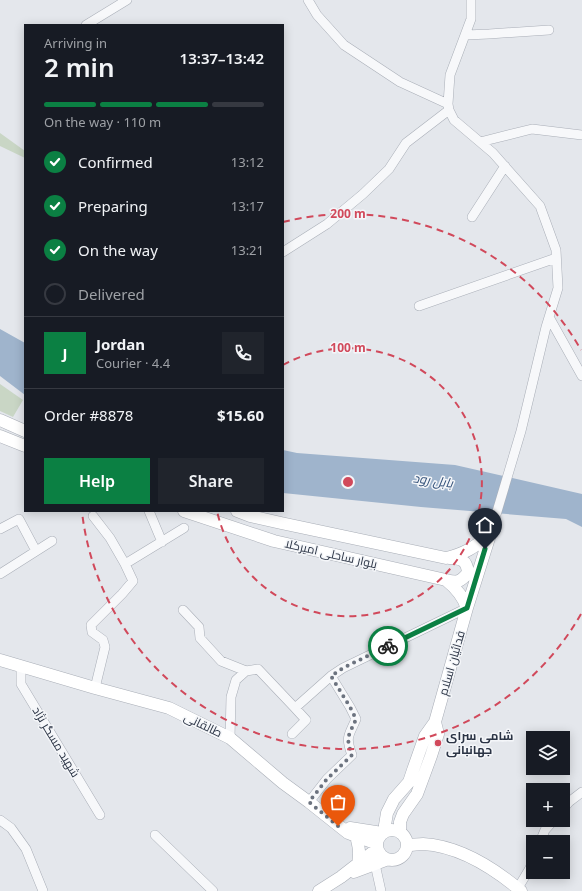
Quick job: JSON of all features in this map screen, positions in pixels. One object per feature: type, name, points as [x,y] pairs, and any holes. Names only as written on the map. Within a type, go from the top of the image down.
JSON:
[{"type":"main road","points":[[0,420],[24,431]]},
{"type":"main road","points":[[0,436],[24,446]]},
{"type":"main road","name":"بلوار ساحلی امیرکلا","points":[[187,512],[274,541],[446,580]]},
{"type":"main road","name":"بلوار ساحلی امیرکلا","points":[[240,512],[281,523],[446,558],[457,556],[473,548],[490,535]]},
{"type":"main road","name":"فدائیان اسلام","points":[[380,840],[387,813],[394,799],[408,782],[414,770],[425,736],[435,722],[467,608],[490,535]]},
{"type":"main road","points":[[446,558],[463,560],[468,567],[468,573],[462,581],[454,582],[446,580]]},
{"type":"main road","points":[[446,580],[458,592],[464,600],[467,608]]},
{"type":"main road","name":"طالقانی","points":[[0,660],[169,708],[230,738],[348,833],[356,836],[380,840]]},
{"type":"main road","name":"فدائیان اسلام","points":[[400,832],[400,822],[403,814],[417,794],[438,734],[435,722]]},
{"type":"main road","points":[[338,826],[380,840]]},
{"type":"main road","points":[[319,891],[342,877],[358,864],[380,840],[394,830],[400,832],[406,838],[408,845],[406,852],[401,858],[394,861],[386,860],[342,877]]},
{"type":"main road","points":[[356,836],[360,849],[358,864]]},
{"type":"main road","points":[[380,840],[380,855],[386,860]]},
{"type":"main road","points":[[408,845],[424,844],[442,847],[468,856],[505,878],[519,890]]},
{"type":"street","points":[[88,24],[127,0]]},
{"type":"street","points":[[308,0],[317,15],[344,45],[400,82],[449,107]]},
{"type":"street","points":[[471,0],[471,19],[450,75],[449,107],[454,120],[493,154],[540,206],[556,250],[558,288],[549,316],[521,431],[490,535]]},
{"type":"street","points":[[466,35],[549,30]]},
{"type":"street","points":[[284,251],[327,224],[363,194],[389,169],[406,143],[449,107]]},
{"type":"street","points":[[480,142],[532,129],[582,135]]},
{"type":"street","points":[[472,217],[505,166]]},
{"type":"street","points":[[419,306],[556,258]]},
{"type":"street","points":[[549,316],[582,376]]},
{"type":"street","points":[[149,512],[162,542]]},
{"type":"street","points":[[94,516],[110,538],[133,581],[91,625],[92,632],[103,640],[105,647],[95,688]]},
{"type":"street","points":[[0,529],[19,519],[36,551]]},
{"type":"street","points":[[125,564],[184,528]]},
{"type":"street","points":[[0,574],[52,541]]},
{"type":"street","points":[[295,708],[331,676],[343,668],[467,608]]},
{"type":"street","points":[[183,610],[199,627],[200,638],[221,661],[246,670],[258,669],[306,720],[292,734]]},
{"type":"street","name":"شهید مسگر نژاد","points":[[21,667],[21,684],[100,815]]},
{"type":"street","points":[[230,738],[231,697],[236,680],[246,670]]},
{"type":"street","points":[[309,802],[327,779],[352,755],[348,745],[348,736],[356,719],[331,676]]},
{"type":"street","points":[[570,801],[582,792]]},
{"type":"street","points":[[0,820],[10,828],[26,848],[43,891]]},
{"type":"street","points":[[155,835],[213,891]]},
{"type":"street","points":[[374,864],[381,891]]},
{"type":"street","points":[[519,890],[526,876]]},
{"type":"green space","points":[[0,133],[24,150],[24,158],[0,146]]},
{"type":"green space","points":[[0,384],[23,400],[13,417],[0,411]]},
{"type":"water","points":[[0,329],[24,342],[24,394],[0,376]]},
{"type":"water","name":"بابل رود","points":[[284,450],[297,453],[455,465],[582,494],[582,527],[566,519],[421,507],[284,493]]},
{"type":"way so far","points":[[338,826],[309,802],[327,779],[352,755],[348,745],[348,736],[356,719],[331,676],[343,668],[388,646]]},
{"type":"place","name":"شامی سرای جهانبانی","points":[[438,743]]},
{"type":"route","points":[[388,646],[467,608],[485,549]]}]
